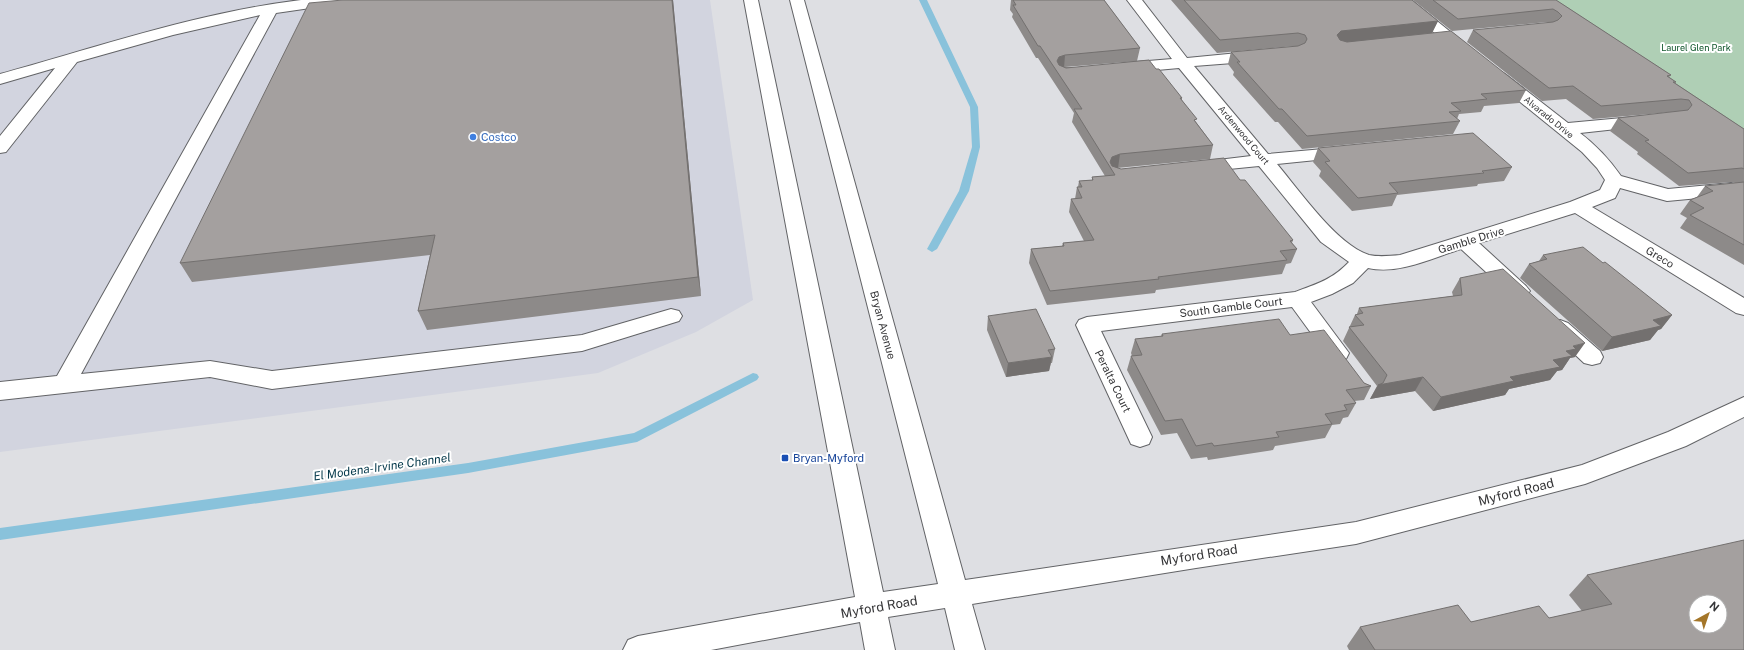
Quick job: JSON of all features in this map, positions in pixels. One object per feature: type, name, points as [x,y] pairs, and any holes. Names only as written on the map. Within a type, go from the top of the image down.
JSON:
[{"type":"street","points":[[0,78],[163,34],[271,9],[338,0]]},
{"type":"street","points":[[751,0],[880,650]]},
{"type":"street","name":"Bryan Avenue","points":[[797,0],[970,650]]},
{"type":"street","name":"Ardenwood Court","points":[[1134,0],[1183,63],[1265,160],[1328,238],[1344,250],[1363,260]]},
{"type":"street","name":"Alvarado Drive","points":[[1402,0],[1588,148],[1604,165],[1614,180]]},
{"type":"street","points":[[64,384],[271,9]]},
{"type":"street","points":[[1426,40],[1472,36]]},
{"type":"street","points":[[1112,69],[1270,54]]},
{"type":"street","points":[[3,141],[71,59]]},
{"type":"street","points":[[1564,129],[1657,120]]},
{"type":"street","points":[[1180,169],[1360,150]]},
{"type":"street","points":[[1577,206],[1608,194],[1614,180],[1667,195],[1732,188]]},
{"type":"street","name":"Gamble Drive","points":[[1363,260],[1382,264],[1400,261],[1466,242],[1577,206]]},
{"type":"street","name":"Greco","points":[[1577,206],[1744,308]]},
{"type":"street","points":[[1466,242],[1592,357]]},
{"type":"street","name":"South Gamble Court","points":[[1087,325],[1297,298],[1326,289],[1346,278],[1363,260]]},
{"type":"street","points":[[1297,298],[1352,372]]},
{"type":"street","points":[[0,391],[210,369],[272,380],[582,343],[671,316]]},
{"type":"street","name":"Peralta Court","points":[[1087,325],[1140,437]]},
{"type":"street","name":"Myford Road","points":[[638,650],[871,607],[1196,556],[1356,533],[1585,474],[1677,439],[1744,406]]},
{"type":"shaded area","points":[[0,0],[710,0],[753,300],[696,332],[598,373],[0,452]]},
{"type":"green space","name":"Laurel Glen Park","points":[[1541,0],[1744,0],[1744,137]]},
{"type":"building","name":"Costco","points":[[343,0],[672,0],[698,277],[418,311],[435,235],[180,263],[309,3]]},
{"type":"building","points":[[1013,0],[1104,0],[1140,48],[1065,55],[1059,57],[1057,61],[1059,65],[1066,68],[1149,60],[1156,69],[1159,69],[1182,98],[1180,98],[1197,119],[1194,120],[1213,145],[1120,154],[1112,157],[1110,162],[1112,166],[1121,169],[1224,158],[1240,180],[1245,180],[1293,240],[1290,241],[1297,249],[1280,251],[1287,260],[1158,277],[1159,279],[1050,291],[1031,249],[1064,246],[1063,243],[1094,240],[1071,199],[1082,198],[1077,187],[1082,187],[1079,181],[1093,180],[1092,177],[1115,175],[1074,109],[1082,109],[1040,46],[1038,46],[1013,5],[1016,5]]},
{"type":"building","points":[[1184,0],[1412,0],[1438,21],[1341,31],[1337,35],[1340,40],[1347,42],[1451,31],[1526,90],[1481,94],[1487,99],[1451,103],[1461,111],[1449,112],[1460,121],[1307,136],[1282,109],[1279,109],[1237,62],[1240,62],[1231,52],[1298,46],[1305,43],[1307,39],[1305,35],[1298,33],[1220,40]]},
{"type":"building","points":[[1433,0],[1556,0],[1671,75],[1667,76],[1676,82],[1673,82],[1744,129],[1744,169],[1688,173],[1645,141],[1649,140],[1618,118],[1688,110],[1692,105],[1689,100],[1681,99],[1601,106],[1573,86],[1549,88],[1473,30],[1553,22],[1562,16],[1553,9],[1458,19]]},
{"type":"building","points":[[1473,133],[1512,167],[1482,171],[1484,173],[1389,183],[1398,193],[1358,198],[1325,162],[1330,161],[1318,148]]},
{"type":"building","points":[[1744,182],[1744,245],[1690,215],[1704,208],[1690,200],[1713,191],[1705,186]]},
{"type":"building","points":[[1583,247],[1603,263],[1605,262],[1672,315],[1653,320],[1661,326],[1612,337],[1529,264],[1547,259],[1543,255]]},
{"type":"building","points":[[1503,269],[1585,343],[1573,346],[1576,349],[1566,351],[1572,356],[1553,360],[1560,367],[1510,377],[1514,381],[1441,397],[1423,377],[1378,385],[1383,383],[1387,375],[1349,327],[1364,325],[1355,315],[1363,313],[1359,308],[1462,295],[1460,278]]},
{"type":"building","points":[[1036,309],[1055,349],[1048,350],[1052,357],[1008,363],[988,316]]},
{"type":"building","points":[[1279,319],[1290,335],[1324,330],[1364,383],[1371,386],[1346,390],[1356,403],[1344,405],[1347,410],[1325,414],[1332,424],[1276,432],[1279,437],[1214,446],[1212,443],[1196,446],[1182,419],[1165,421],[1131,356],[1142,355],[1135,339],[1163,336],[1162,334]]},
{"type":"building","points":[[1744,540],[1744,650],[1375,650],[1360,627],[1458,605],[1471,622],[1539,606],[1549,618],[1612,604],[1587,575]]},
{"type":"waterway","name":"El Modena-Irvine Channel","points":[[923,0],[974,107],[976,147],[964,191],[932,249]]},
{"type":"waterway","name":"El Modena-Irvine Channel","points":[[0,534],[468,468],[637,437],[753,377]]},
{"type":"place","name":"Costco","points":[[473,137]]},
{"type":"place","name":"Bryan-Myford","points":[[785,458]]}]
